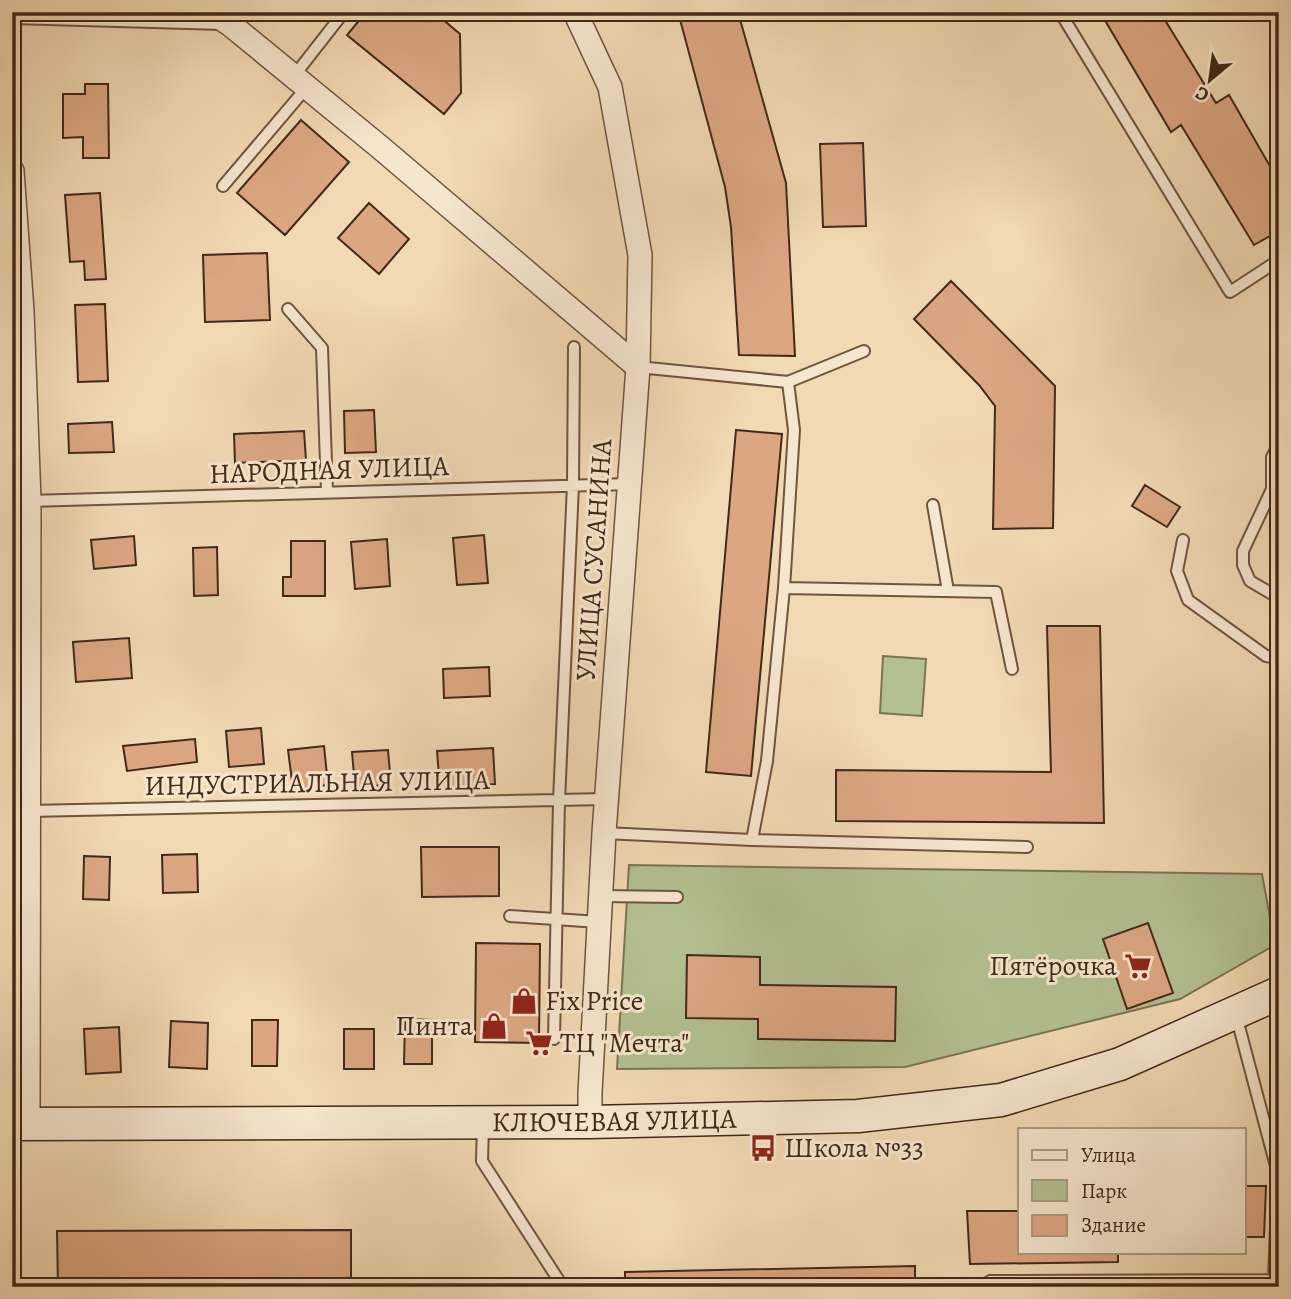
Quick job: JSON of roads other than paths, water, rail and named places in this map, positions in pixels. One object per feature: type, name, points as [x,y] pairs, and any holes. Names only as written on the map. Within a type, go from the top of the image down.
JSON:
[{"type":"main road","name":"КЛЮЧЕВАЯ УЛИЦА","points":[[20,1124],[590,1122],[859,1116],[1001,1100],[1120,1064],[1279,993]]},
{"type":"street","name":"УЛИЦА СУСАНИНА","points":[[575,12],[610,87],[640,255],[638,366],[598,922],[590,1122]]},
{"type":"street","points":[[222,18],[638,366]]},
{"type":"street","points":[[12,171],[17,312],[29,500],[24,729],[29,811],[20,1124]]},
{"type":"lane","points":[[223,186],[300,81],[344,12]]},
{"type":"lane","points":[[1060,12],[1230,292],[1279,260]]},
{"type":"lane","points":[[12,18],[222,18]]},
{"type":"lane","points":[[288,309],[322,348],[327,492]]},
{"type":"lane","points":[[554,1039],[559,801],[573,485],[574,347]]},
{"type":"lane","points":[[638,366],[788,382],[864,351]]},
{"type":"lane","points":[[752,840],[767,761],[784,588],[793,430],[788,382]]},
{"type":"lane","points":[[1279,444],[1272,457],[1272,489],[1243,551],[1243,565],[1250,581],[1279,598]]},
{"type":"lane","name":"НАРОДНАЯ УЛИЦА","points":[[29,500],[629,484]]},
{"type":"lane","points":[[933,505],[948,591]]},
{"type":"lane","points":[[1183,540],[1177,571],[1188,600],[1266,656],[1279,658]]},
{"type":"lane","points":[[784,588],[996,592],[1012,669]]},
{"type":"lane","name":"ИНДУСТРИАЛЬНАЯ УЛИЦА","points":[[29,811],[606,799]]},
{"type":"lane","points":[[604,833],[752,840],[1027,847]]},
{"type":"lane","points":[[601,896],[677,897]]},
{"type":"lane","points":[[510,916],[598,922]]},
{"type":"lane","points":[[984,1287],[990,1281],[1274,1283],[1278,1174],[1235,1012]]},
{"type":"lane","points":[[483,1121],[482,1161],[563,1287]]},
{"type":"place","name":"Пятёрочка","points":[[1138,966]]},
{"type":"place","name":"Fix Price","points":[[524,1001]]},
{"type":"place","name":"Пинта","points":[[494,1026]]},
{"type":"place","name":"ТЦ \"Мечта\"","points":[[539,1043]]},
{"type":"place","name":"Школа №33","points":[[763,1148]]}]
